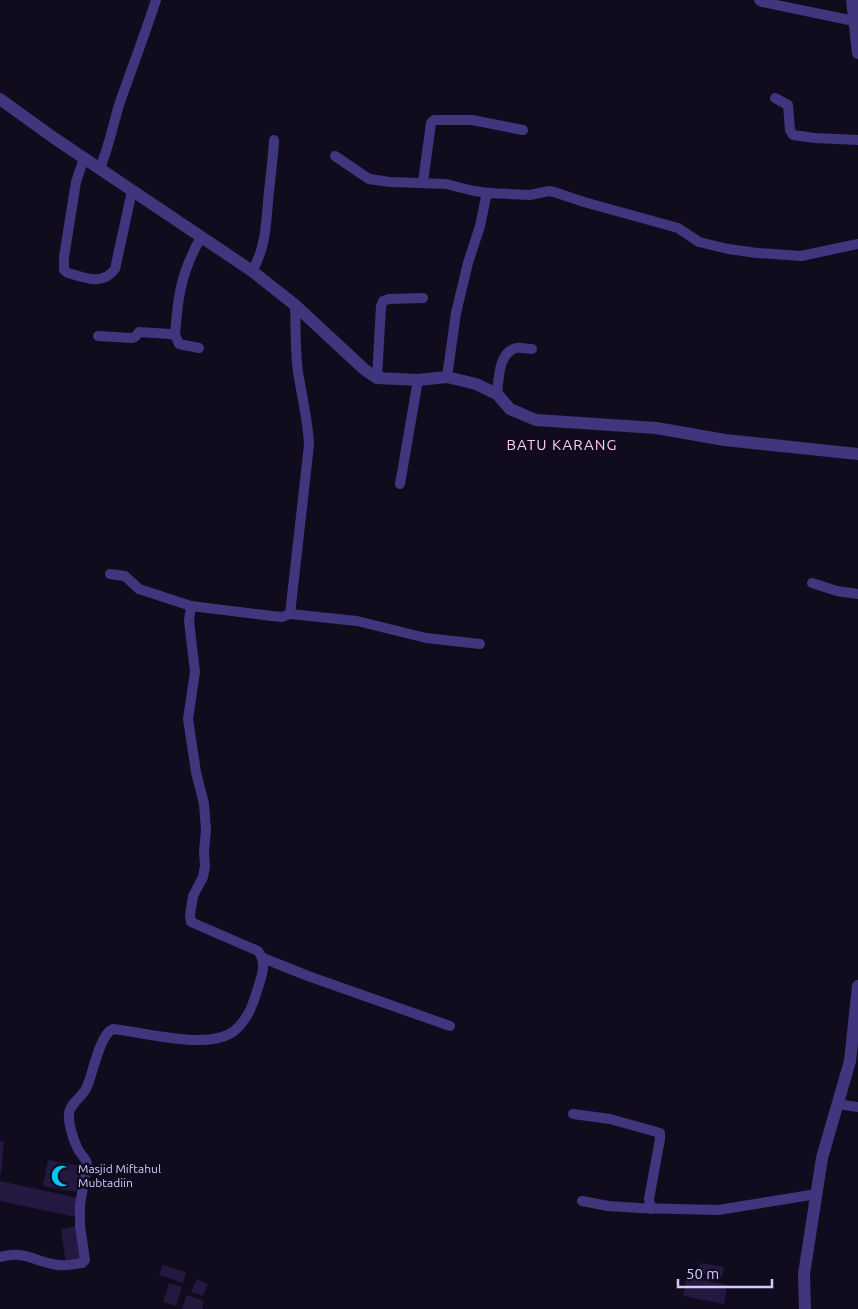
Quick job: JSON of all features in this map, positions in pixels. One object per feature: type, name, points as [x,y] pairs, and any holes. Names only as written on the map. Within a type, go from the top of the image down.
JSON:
[{"type":"street","points":[[100,168],[107,152],[122,97],[156,0]]},
{"type":"street","points":[[759,0],[856,26]]},
{"type":"street","points":[[852,0],[858,53]]},
{"type":"street","points":[[0,98],[84,158],[252,272],[296,305],[365,370],[377,378],[418,380],[447,377],[476,384],[497,394],[510,409],[536,420],[656,428],[725,440],[858,454]]},
{"type":"street","points":[[775,98],[788,105],[790,130],[793,135],[858,140]]},
{"type":"street","points":[[423,182],[431,122],[434,120],[472,120],[523,130]]},
{"type":"street","points":[[252,272],[265,241],[274,140]]},
{"type":"street","points":[[335,156],[369,179],[390,182],[446,184],[489,193],[530,194],[549,191],[678,228],[699,242],[728,249],[801,256],[858,244]]},
{"type":"street","points":[[84,158],[76,182],[64,257],[64,270],[68,273],[96,281],[104,280],[112,274],[115,269],[132,191]]},
{"type":"street","points":[[447,377],[456,313],[468,262],[480,226],[486,197],[489,193]]},
{"type":"street","points":[[199,348],[179,344],[175,335],[180,288],[190,256],[202,237]]},
{"type":"street","points":[[377,378],[381,306],[383,301],[389,299],[423,298]]},
{"type":"street","points":[[290,614],[309,446],[308,423],[304,410],[296,354],[296,305]]},
{"type":"street","points":[[98,336],[132,338],[139,332],[144,331],[175,335]]},
{"type":"street","points":[[497,394],[500,370],[505,356],[515,348],[532,349]]},
{"type":"street","points":[[400,484],[418,380]]},
{"type":"street","points":[[110,574],[125,576],[139,590],[191,606],[282,617],[290,614],[357,621],[426,638],[480,644]]},
{"type":"street","points":[[812,583],[837,591],[858,594]]},
{"type":"street","points":[[0,1257],[23,1254],[60,1265],[82,1263],[85,1260],[80,1226],[80,1205],[87,1163],[77,1147],[69,1113],[72,1106],[86,1090],[106,1033],[113,1030],[169,1038],[206,1040],[222,1037],[233,1032],[241,1025],[253,1004],[264,966],[263,958],[258,951],[191,922],[190,915],[193,896],[203,877],[205,866],[206,830],[204,804],[196,772],[188,720],[195,672],[189,621],[191,606]]},
{"type":"street","points":[[263,958],[308,976],[450,1026]]},
{"type":"street","points":[[805,1309],[804,1274],[816,1194],[822,1158],[850,1061],[858,986]]},
{"type":"street","points":[[837,1104],[858,1107]]},
{"type":"street","points":[[573,1114],[610,1119],[660,1133],[649,1199],[651,1208]]},
{"type":"street","points":[[582,1201],[608,1206],[718,1210],[816,1194]]},
{"type":"building","points":[[0,1141],[4,1141],[1,1174],[0,1174]]},
{"type":"building","name":"Masjid Miftahul Mubtadiin","points":[[48,1160],[81,1166],[76,1192],[43,1186]]},
{"type":"building","points":[[0,1181],[78,1198],[76,1217],[0,1201]]},
{"type":"building","points":[[78,1226],[83,1261],[66,1264],[61,1229]]},
{"type":"building","points":[[700,1263],[724,1267],[722,1277],[699,1273]]},
{"type":"building","points":[[163,1265],[186,1272],[183,1283],[159,1275]]},
{"type":"building","points":[[687,1277],[727,1285],[724,1304],[683,1296]]},
{"type":"building","points":[[197,1279],[208,1284],[203,1296],[191,1292]]},
{"type":"building","points":[[169,1283],[182,1287],[176,1306],[163,1302]]},
{"type":"building","points":[[187,1295],[204,1301],[202,1309],[182,1309]]},
{"type":"place","name":"Masjid Miftahul Mubtadiin","points":[[62,1176]]},
{"type":"district","name":"BATU KARANG","points":[[562,445]]}]
